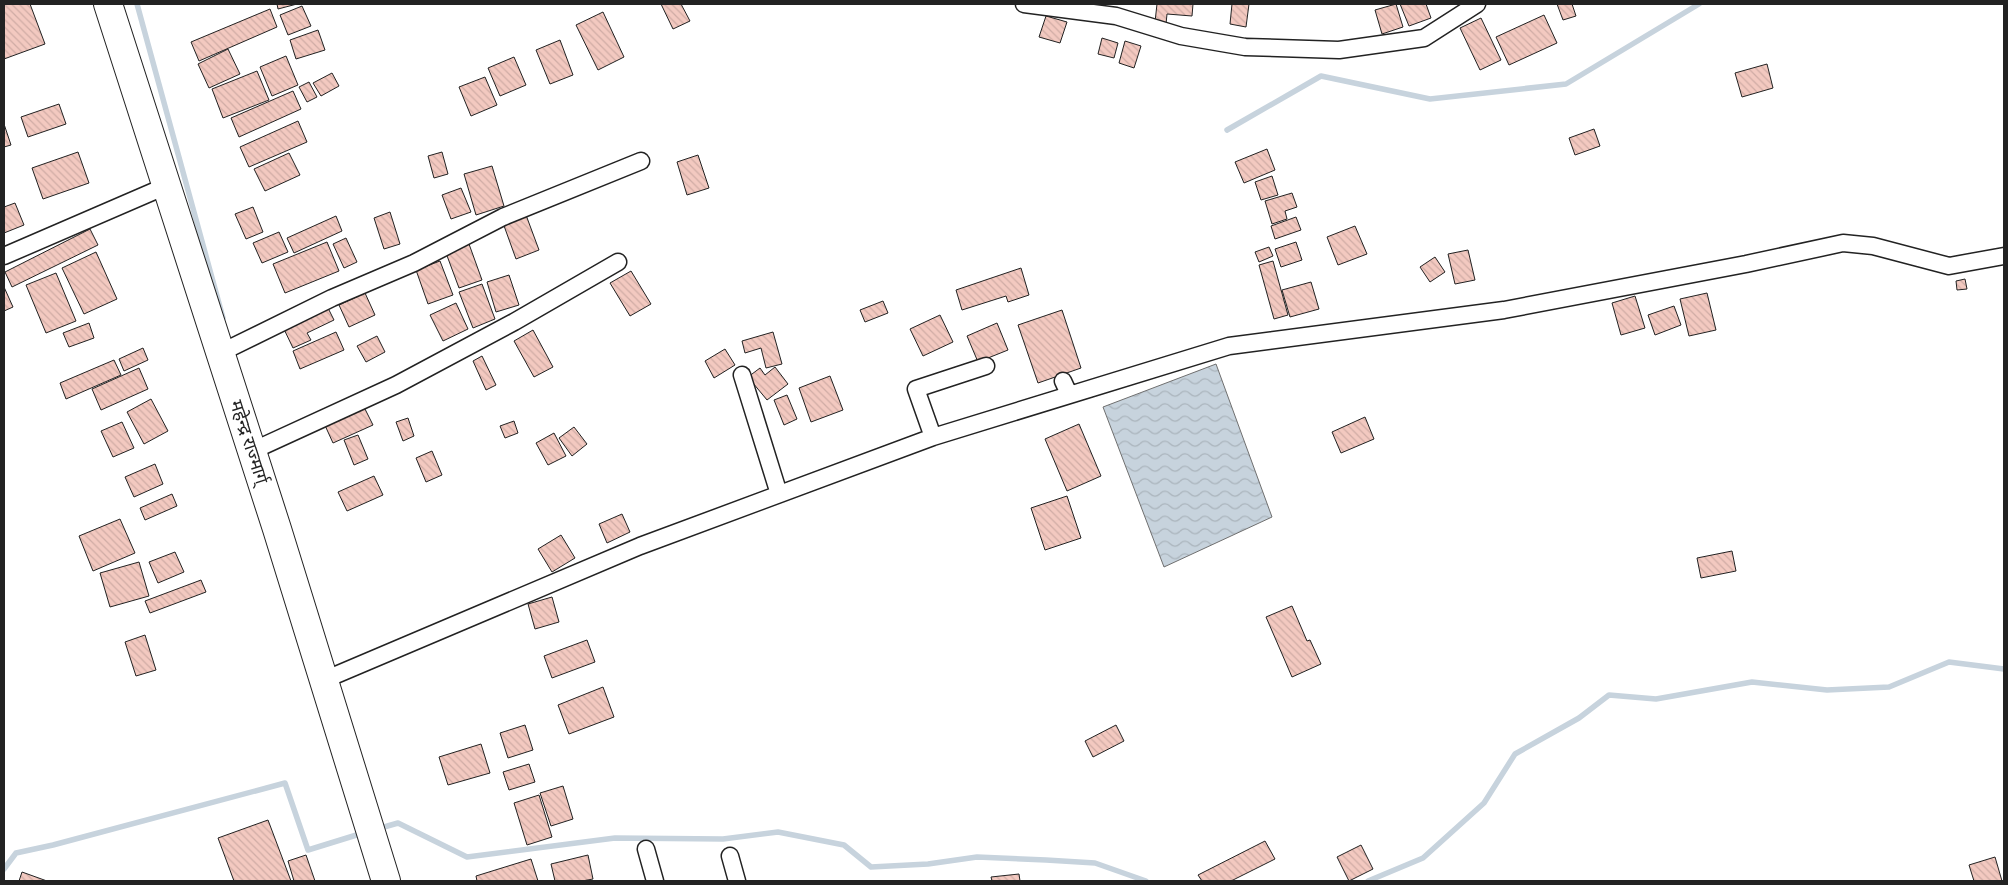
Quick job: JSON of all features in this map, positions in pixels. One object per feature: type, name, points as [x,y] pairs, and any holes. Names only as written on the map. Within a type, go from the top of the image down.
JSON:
[{"type":"highway","name":"महेन्द्र राज्मार्ग्","points":[[108,4],[252,451],[386,881]]},
{"type":"street","points":[[1024,4],[1116,16],[1181,36],[1245,47],[1339,50],[1424,38],[1477,4]]},
{"type":"street","points":[[220,353],[332,298],[414,264],[503,217],[640,161]]},
{"type":"street","points":[[4,256],[166,186]]},
{"type":"street","points":[[324,680],[640,546],[933,437],[1066,388],[1229,346],[1504,310],[1746,264],[1843,243],[1873,246],[1949,266],[2004,256]]},
{"type":"street","points":[[252,451],[396,384],[514,322],[618,262]]},
{"type":"street","points":[[933,437],[916,389],[986,366]]},
{"type":"street","points":[[742,375],[779,494]]},
{"type":"street","points":[[646,849],[655,881]]},
{"type":"street","points":[[730,856],[737,881]]},
{"type":"water","points":[[1216,364],[1272,517],[1164,567],[1103,407]]},
{"type":"building","points":[[4,4],[30,4],[45,44],[4,59]]},
{"type":"building","points":[[277,4],[297,4],[278,9]]},
{"type":"building","points":[[661,4],[681,4],[690,21],[673,29]]},
{"type":"building","points":[[1157,4],[1193,4],[1192,16],[1167,14],[1166,24],[1155,22]]},
{"type":"building","points":[[1232,4],[1249,4],[1246,27],[1230,24]]},
{"type":"building","points":[[1396,4],[1403,27],[1382,34],[1375,10]]},
{"type":"building","points":[[1400,4],[1426,4],[1431,18],[1409,26]]},
{"type":"building","points":[[1557,4],[1572,4],[1576,16],[1563,20]]},
{"type":"building","points":[[302,6],[311,26],[288,35],[280,15]]},
{"type":"building","points":[[270,9],[277,27],[199,61],[191,42]]},
{"type":"building","points":[[603,12],[624,57],[598,70],[576,25]]},
{"type":"building","points":[[1544,15],[1557,43],[1509,65],[1496,37]]},
{"type":"building","points":[[1046,16],[1067,22],[1060,43],[1039,37]]},
{"type":"building","points":[[1481,18],[1501,60],[1480,70],[1460,28]]},
{"type":"building","points":[[318,30],[325,50],[296,59],[290,40]]},
{"type":"building","points":[[1102,38],[1118,43],[1114,58],[1098,54]]},
{"type":"building","points":[[560,40],[573,75],[550,84],[536,50]]},
{"type":"building","points":[[1125,41],[1141,46],[1134,68],[1119,63]]},
{"type":"building","points":[[228,49],[240,74],[209,88],[198,64]]},
{"type":"building","points":[[286,56],[298,85],[272,96],[260,67]]},
{"type":"building","points":[[514,57],[526,85],[500,96],[488,68]]},
{"type":"building","points":[[1767,64],[1773,88],[1742,97],[1735,73]]},
{"type":"building","points":[[257,71],[269,100],[223,118],[212,89]]},
{"type":"building","points":[[332,73],[339,86],[321,96],[313,83]]},
{"type":"building","points":[[485,77],[497,105],[471,116],[459,87]]},
{"type":"building","points":[[309,82],[317,97],[307,102],[299,87]]},
{"type":"building","points":[[293,91],[301,109],[239,137],[231,118]]},
{"type":"building","points":[[59,104],[66,124],[28,137],[21,117]]},
{"type":"building","points":[[298,121],[307,142],[249,167],[240,147]]},
{"type":"building","points":[[4,124],[11,145],[4,147]]},
{"type":"building","points":[[1594,129],[1600,146],[1575,155],[1569,138]]},
{"type":"building","points":[[1267,149],[1275,170],[1244,183],[1235,162]]},
{"type":"building","points":[[78,152],[89,183],[43,199],[32,168]]},
{"type":"building","points":[[442,152],[448,174],[434,178],[428,156]]},
{"type":"building","points":[[289,153],[300,175],[265,191],[254,169]]},
{"type":"building","points":[[698,155],[709,188],[687,195],[677,162]]},
{"type":"building","points":[[492,166],[504,206],[476,215],[464,174]]},
{"type":"building","points":[[1272,176],[1278,195],[1261,200],[1255,182]]},
{"type":"building","points":[[461,188],[471,212],[451,219],[442,195]]},
{"type":"building","points":[[1292,193],[1297,207],[1285,211],[1287,219],[1272,224],[1265,201]]},
{"type":"building","points":[[15,203],[24,225],[4,233],[4,207]]},
{"type":"building","points":[[253,207],[263,232],[246,239],[235,214]]},
{"type":"building","points":[[390,212],[400,244],[384,249],[374,218]]},
{"type":"building","points":[[526,215],[539,250],[516,259],[503,223]]},
{"type":"building","points":[[336,216],[342,231],[294,253],[287,238]]},
{"type":"building","points":[[1296,217],[1301,230],[1275,239],[1271,226]]},
{"type":"building","points":[[1355,226],[1367,254],[1338,265],[1327,237]]},
{"type":"building","points":[[90,229],[98,245],[12,287],[5,272]]},
{"type":"building","points":[[279,232],[288,252],[262,263],[253,243]]},
{"type":"building","points":[[346,238],[357,262],[344,268],[333,244]]},
{"type":"building","points":[[327,242],[339,271],[285,293],[273,264]]},
{"type":"building","points":[[1296,242],[1302,260],[1281,267],[1275,249]]},
{"type":"building","points":[[469,244],[482,280],[459,288],[446,253]]},
{"type":"building","points":[[1269,247],[1273,256],[1259,262],[1255,252]]},
{"type":"building","points":[[1468,250],[1475,280],[1455,284],[1448,254]]},
{"type":"building","points":[[96,252],[117,299],[84,314],[62,268]]},
{"type":"building","points":[[1435,257],[1445,272],[1430,282],[1420,267]]},
{"type":"building","points":[[440,261],[453,295],[428,304],[416,270]]},
{"type":"building","points":[[1273,261],[1288,315],[1274,319],[1259,265]]},
{"type":"building","points":[[1021,268],[1029,295],[1008,302],[1006,296],[962,310],[956,290]]},
{"type":"building","points":[[631,271],[651,304],[630,316],[610,283]]},
{"type":"building","points":[[56,273],[76,321],[46,333],[26,285]]},
{"type":"building","points":[[509,275],[519,305],[496,312],[487,282]]},
{"type":"building","points":[[1965,279],[1967,289],[1957,290],[1956,281]]},
{"type":"building","points":[[1311,282],[1319,309],[1290,317],[1282,290]]},
{"type":"building","points":[[482,284],[495,319],[473,328],[459,292]]},
{"type":"building","points":[[4,287],[13,307],[4,311]]},
{"type":"building","points":[[365,293],[375,315],[349,327],[339,305]]},
{"type":"building","points":[[1707,293],[1716,330],[1689,336],[1680,299]]},
{"type":"building","points":[[1635,296],[1645,328],[1621,335],[1612,303]]},
{"type":"building","points":[[883,301],[888,313],[865,322],[860,310]]},
{"type":"building","points":[[456,303],[468,329],[443,341],[430,315]]},
{"type":"building","points":[[326,304],[334,320],[307,333],[311,340],[293,348],[282,325]]},
{"type":"building","points":[[1674,306],[1681,325],[1655,335],[1648,315]]},
{"type":"building","points":[[1062,310],[1081,368],[1038,383],[1018,325]]},
{"type":"building","points":[[940,315],[953,342],[923,356],[910,329]]},
{"type":"building","points":[[89,323],[94,338],[69,347],[63,333]]},
{"type":"building","points":[[997,323],[1008,350],[978,362],[967,336]]},
{"type":"building","points":[[533,330],[553,367],[534,377],[514,341]]},
{"type":"building","points":[[336,332],[344,350],[300,369],[293,351]]},
{"type":"building","points":[[773,332],[782,364],[766,368],[761,348],[745,353],[742,341]]},
{"type":"building","points":[[377,336],[385,352],[366,362],[357,346]]},
{"type":"building","points":[[143,348],[148,360],[124,371],[119,359]]},
{"type":"building","points":[[725,349],[735,365],[714,378],[705,361]]},
{"type":"building","points":[[482,356],[496,385],[486,390],[473,361]]},
{"type":"building","points":[[114,360],[121,375],[66,399],[60,383]]},
{"type":"building","points":[[775,367],[788,384],[767,400],[748,377],[760,368],[765,375]]},
{"type":"building","points":[[139,368],[148,389],[101,410],[92,389]]},
{"type":"building","points":[[830,376],[843,410],[811,422],[799,388]]},
{"type":"building","points":[[787,395],[797,419],[784,425],[774,400]]},
{"type":"building","points":[[151,399],[168,431],[144,444],[127,412]]},
{"type":"building","points":[[362,403],[373,425],[333,443],[323,421]]},
{"type":"building","points":[[1365,417],[1374,439],[1341,453],[1332,432]]},
{"type":"building","points":[[408,418],[414,436],[403,441],[396,422]]},
{"type":"building","points":[[514,421],[518,433],[505,438],[500,426]]},
{"type":"building","points":[[122,422],[134,448],[113,457],[101,431]]},
{"type":"building","points":[[1079,424],[1101,476],[1067,491],[1045,439]]},
{"type":"building","points":[[574,427],[587,444],[572,456],[559,438]]},
{"type":"building","points":[[554,433],[566,456],[548,465],[536,443]]},
{"type":"building","points":[[358,435],[368,459],[354,465],[344,440]]},
{"type":"building","points":[[432,451],[442,475],[426,482],[416,458]]},
{"type":"building","points":[[155,464],[163,484],[134,497],[125,477]]},
{"type":"building","points":[[374,476],[383,495],[347,511],[338,492]]},
{"type":"building","points":[[172,494],[177,506],[145,520],[140,508]]},
{"type":"building","points":[[1067,496],[1081,538],[1045,550],[1031,508]]},
{"type":"building","points":[[622,514],[630,532],[607,543],[599,524]]},
{"type":"building","points":[[120,519],[135,553],[93,571],[79,536]]},
{"type":"building","points":[[561,535],[575,558],[552,572],[538,549]]},
{"type":"building","points":[[1732,551],[1736,571],[1701,578],[1697,558]]},
{"type":"building","points":[[175,552],[184,572],[158,583],[149,562]]},
{"type":"building","points":[[139,562],[149,596],[110,607],[100,573]]},
{"type":"building","points":[[201,580],[206,592],[150,613],[145,601]]},
{"type":"building","points":[[552,597],[559,622],[535,629],[528,604]]},
{"type":"building","points":[[1292,606],[1307,641],[1310,640],[1321,664],[1292,677],[1266,617]]},
{"type":"building","points":[[145,635],[156,670],[136,676],[125,642]]},
{"type":"building","points":[[587,640],[595,662],[552,678],[544,656]]},
{"type":"building","points":[[603,687],[614,717],[569,734],[558,705]]},
{"type":"building","points":[[525,725],[533,750],[508,758],[500,733]]},
{"type":"building","points":[[1116,725],[1124,741],[1093,757],[1085,741]]},
{"type":"building","points":[[481,744],[490,773],[448,785],[439,757]]},
{"type":"building","points":[[529,764],[535,782],[509,790],[503,772]]},
{"type":"building","points":[[563,786],[573,819],[551,826],[540,793]]},
{"type":"building","points":[[539,795],[552,837],[527,845],[514,803]]},
{"type":"building","points":[[268,820],[291,881],[234,881],[218,838]]},
{"type":"building","points":[[1265,841],[1275,859],[1231,881],[1202,881],[1198,875]]},
{"type":"building","points":[[1361,845],[1373,869],[1349,881],[1337,857]]},
{"type":"building","points":[[306,855],[315,881],[294,881],[288,861]]},
{"type":"building","points":[[588,855],[593,879],[555,881],[551,864]]},
{"type":"building","points":[[1995,857],[2002,881],[1974,881],[1969,865]]},
{"type":"building","points":[[531,859],[538,881],[477,881],[476,876]]},
{"type":"building","points":[[22,872],[47,881],[19,881]]},
{"type":"building","points":[[1019,874],[1020,881],[992,881],[991,877]]},
{"type":"waterway","points":[[137,4],[223,318]]},
{"type":"waterway","points":[[1227,130],[1321,76],[1430,99],[1566,84],[1699,4]]},
{"type":"waterway","points":[[1368,881],[1423,858],[1484,803],[1515,754],[1579,718],[1609,695],[1656,699],[1752,682],[1827,690],[1889,687],[1949,662],[2004,669]]},
{"type":"waterway","points":[[4,869],[16,853],[53,845],[285,783],[308,850],[363,833]]},
{"type":"waterway","points":[[377,829],[398,823],[467,857],[615,838],[723,839],[778,832],[844,845],[871,867],[928,864],[977,857],[1046,860],[1095,863],[1146,881]]}]
